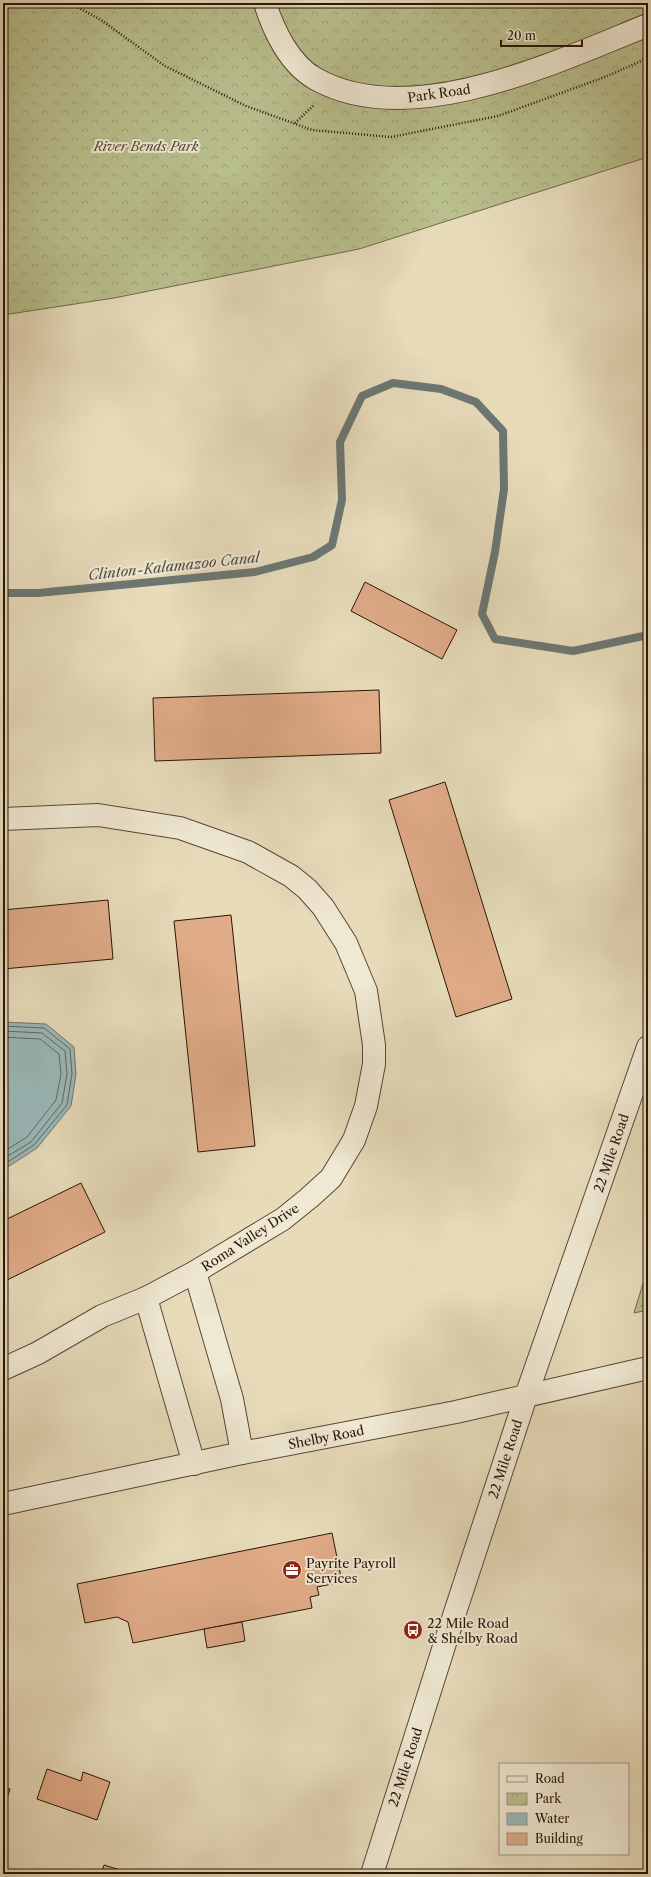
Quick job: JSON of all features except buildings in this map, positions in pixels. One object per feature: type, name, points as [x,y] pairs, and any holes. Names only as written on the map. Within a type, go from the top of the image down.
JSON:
[{"type":"street","name":"Park Road","points":[[265,3],[281,44],[314,79],[354,94],[389,98],[446,94],[475,88],[545,66],[648,25]]},
{"type":"street","name":"Roma Valley Drive","points":[[3,819],[98,815],[180,828],[248,852],[279,868],[307,889],[323,908],[346,943],[366,992],[374,1045],[374,1064],[366,1106],[354,1140],[331,1178],[309,1198],[283,1219],[195,1272],[146,1298],[102,1316],[38,1353],[3,1369]]},
{"type":"street","name":"22 Mile Road","points":[[372,1874],[441,1654],[526,1396],[648,1047]]},
{"type":"street","name":"Roma Valley Drive","points":[[195,1272],[232,1399],[242,1453]]},
{"type":"street","points":[[146,1298],[194,1464]]},
{"type":"street","name":"Shelby Road","points":[[3,1504],[242,1453],[526,1396],[648,1368]]},
{"type":"green space","name":"River Bends Park","points":[[3,3],[648,3],[648,157],[359,249],[114,298],[3,315]]},
{"type":"green space","points":[[648,1267],[648,1310],[634,1313]]},
{"type":"water","points":[[3,1022],[46,1024],[74,1047],[76,1074],[71,1106],[37,1148],[3,1170]]},
{"type":"waterway","name":"Clinton-Kalamazoo Canal","points":[[3,593],[38,593],[255,572],[313,557],[332,545],[342,500],[340,442],[362,396],[393,383],[441,389],[476,402],[503,431],[504,489],[495,552],[482,614],[495,639],[573,651],[648,635]]},
{"type":"place","name":"Payrite Payroll Services","points":[[292,1570]]},
{"type":"place","name":"22 Mile Road & Shelby Road","points":[[413,1630]]}]
